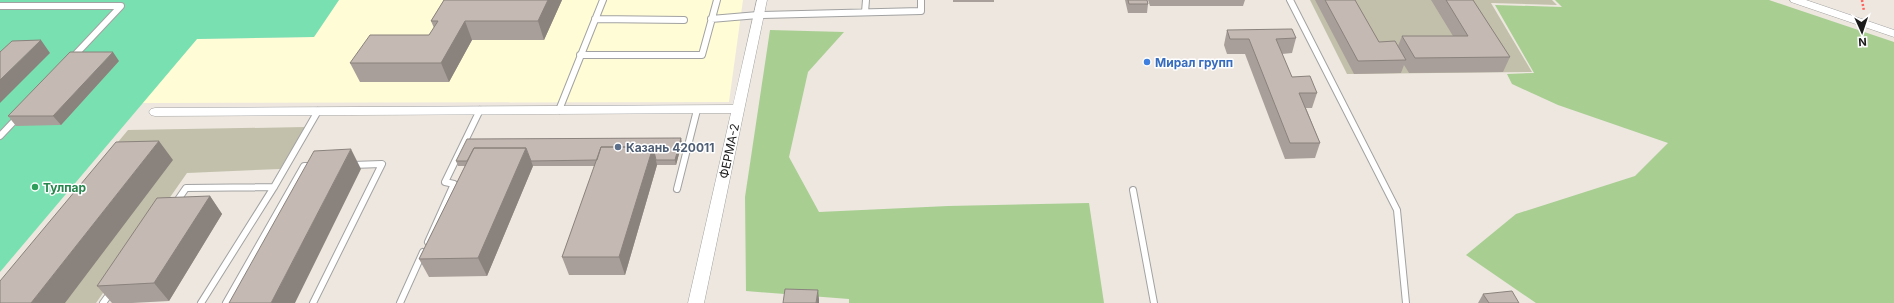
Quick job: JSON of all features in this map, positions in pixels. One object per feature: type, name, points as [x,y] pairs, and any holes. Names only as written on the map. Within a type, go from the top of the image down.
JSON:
[{"type":"street","name":"ФЕРМА-2","points":[[696,303],[762,0]]},
{"type":"street","points":[[1795,0],[1894,34]]},
{"type":"street","points":[[155,112],[738,110]]},
{"type":"lane","points":[[559,110],[603,0]]},
{"type":"lane","points":[[580,55],[702,55],[717,0]]},
{"type":"lane","points":[[865,12],[866,0]]},
{"type":"lane","points":[[711,19],[758,15],[921,11],[921,0]]},
{"type":"lane","points":[[1290,0],[1397,210],[1406,303]]},
{"type":"lane","points":[[0,6],[121,6],[69,62]]},
{"type":"lane","points":[[595,20],[684,20]]},
{"type":"lane","points":[[400,303],[454,184],[445,182],[480,110]]},
{"type":"lane","points":[[677,189],[697,110]]},
{"type":"lane","points":[[201,303],[274,187],[318,111]]},
{"type":"lane","points":[[0,136],[21,113]]},
{"type":"lane","points":[[313,303],[382,164],[343,165]]},
{"type":"lane","points":[[226,303],[304,166],[320,166]]},
{"type":"lane","points":[[172,208],[186,188],[274,187]]},
{"type":"lane","points":[[1133,190],[1154,303]]},
{"type":"lane","points":[[103,303],[117,284]]},
{"type":"shaded area","points":[[339,0],[743,0],[729,102],[142,103],[197,39],[314,37]]},
{"type":"shaded area","points":[[1310,0],[1552,0],[1557,5],[1491,3],[1532,72],[1347,74]]},
{"type":"shaded area","points":[[306,127],[280,169],[187,173],[96,303],[0,303],[0,284],[128,130]]},
{"type":"green space","name":"Тулпар","points":[[0,0],[339,0],[314,37],[197,39],[0,272]]},
{"type":"green space","points":[[1555,0],[1769,0],[1894,42],[1894,303],[1536,303],[1466,255],[1516,214],[1635,176],[1668,143],[1558,105],[1512,84],[1507,74],[1534,73],[1495,5],[1562,7]]},
{"type":"green space","points":[[770,30],[844,32],[808,72],[789,157],[819,212],[948,206],[1089,203],[1104,303],[849,303],[849,299],[746,291],[745,197]]},
{"type":"building","points":[[444,0],[548,0],[538,21],[465,21],[441,63],[350,63],[370,35],[429,35],[438,21],[431,21]]},
{"type":"building","points":[[1128,0],[1147,0],[1148,4],[1129,4]]},
{"type":"building","points":[[1325,0],[1355,0],[1379,42],[1395,41],[1406,60],[1358,61]]},
{"type":"building","points":[[1446,0],[1473,0],[1510,57],[1415,58],[1402,36],[1468,36]]},
{"type":"building","points":[[1292,29],[1296,38],[1276,39],[1292,77],[1310,76],[1317,93],[1299,93],[1320,143],[1290,143],[1249,39],[1230,39],[1227,30]]},
{"type":"building","points":[[41,40],[0,80],[0,52],[12,41]]},
{"type":"building","points":[[70,52],[113,52],[53,116],[8,116]]},
{"type":"building","points":[[681,138],[675,160],[656,160],[653,147],[601,147],[597,160],[531,161],[526,148],[474,148],[467,161],[456,161],[467,139]]},
{"type":"building","points":[[159,141],[31,303],[0,303],[0,281],[116,142]]},
{"type":"building","points":[[601,147],[653,147],[619,257],[562,257]]},
{"type":"building","points":[[474,148],[526,148],[478,258],[419,259]]},
{"type":"building","points":[[351,149],[271,303],[229,303],[314,151]]},
{"type":"building","points":[[210,196],[154,283],[97,286],[157,198]]},
{"type":"building","points":[[785,289],[818,290],[816,303],[783,303]]},
{"type":"building","points":[[1512,291],[1519,303],[1489,303],[1483,294]]},
{"type":"place","name":"Мирал групп","points":[[1147,62]]},
{"type":"place","name":"Казань 420011","points":[[618,147]]},
{"type":"place","name":"Тулпар","points":[[35,187]]}]
